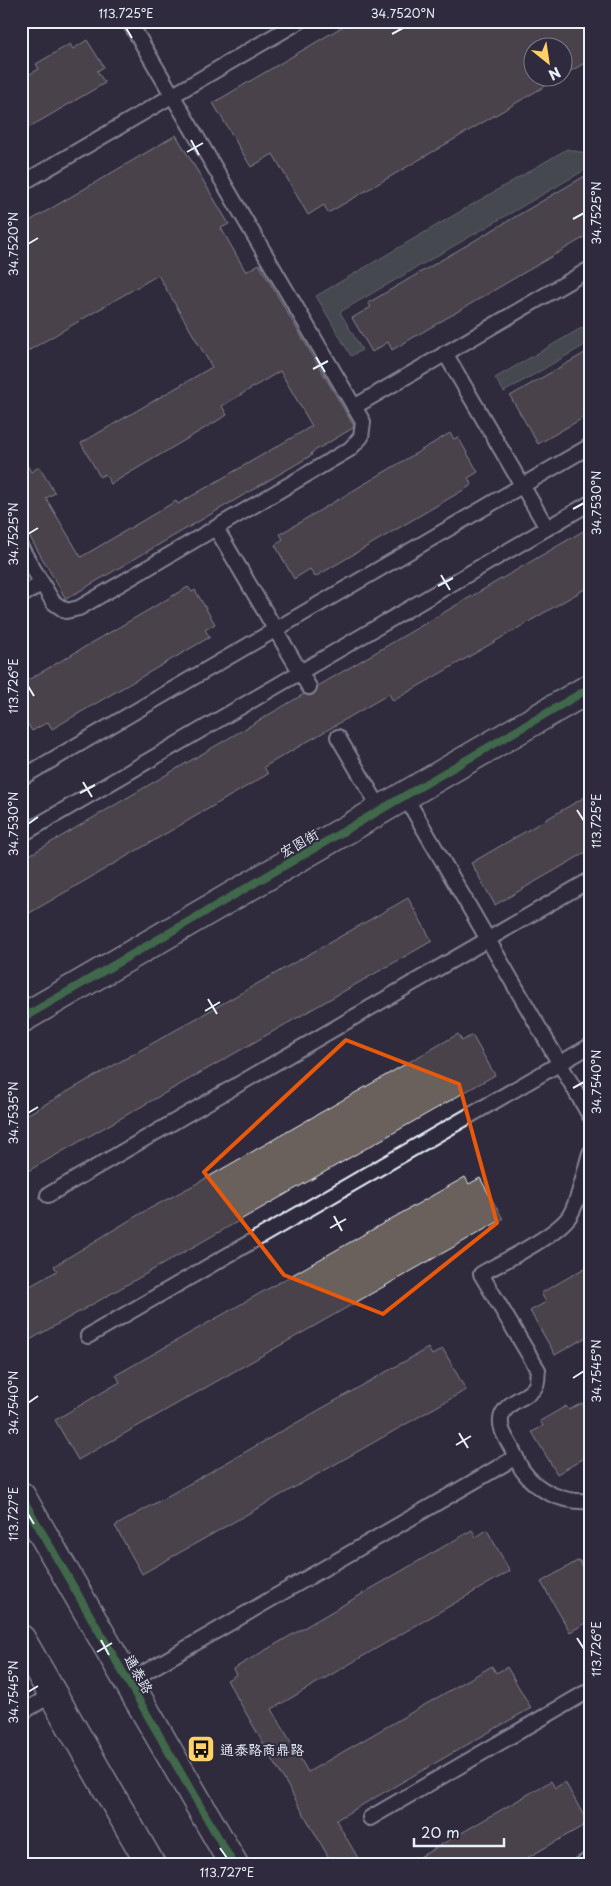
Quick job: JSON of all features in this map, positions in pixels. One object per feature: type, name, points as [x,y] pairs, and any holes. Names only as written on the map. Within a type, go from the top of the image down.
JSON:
[{"type":"street","name":"宏图街","points":[[21,1019],[590,688]]},
{"type":"street","name":"通泰路","points":[[21,1496],[234,1865]]},
{"type":"street","points":[[21,1639],[151,1865]]},
{"type":"lane","points":[[21,548],[53,602],[66,611],[79,608],[350,449],[361,437],[363,422],[130,21]]},
{"type":"lane","points":[[21,184],[300,21]]},
{"type":"lane","points":[[354,407],[590,269]]},
{"type":"lane","points":[[445,353],[547,528]]},
{"type":"lane","points":[[21,778],[590,446]]},
{"type":"lane","points":[[21,835],[590,503]]},
{"type":"lane","points":[[216,528],[309,687]]},
{"type":"lane","points":[[21,596],[42,584]]},
{"type":"lane","points":[[338,737],[381,810]]},
{"type":"lane","points":[[405,796],[590,1116]]},
{"type":"lane","points":[[48,1195],[590,880]]},
{"type":"lane","points":[[88,1336],[590,1046]]},
{"type":"lane","points":[[590,1153],[575,1202],[568,1218],[546,1236],[481,1274],[538,1370],[536,1385],[531,1391],[506,1407],[501,1417],[501,1427],[523,1471],[536,1484],[557,1498],[580,1502],[590,1501]]},
{"type":"lane","points":[[128,1682],[516,1457]]},
{"type":"lane","points":[[370,1818],[585,1693],[590,1692]]},
{"type":"lane","points":[[21,1713],[53,1694]]},
{"type":"lane","points":[[580,1865],[590,1860]]},
{"type":"highlighted area","points":[[346,1040],[459,1084],[497,1223],[383,1314],[284,1275],[204,1172]]},
{"type":"green space","points":[[567,149],[588,154],[590,167],[340,312],[362,350],[351,356],[316,296]]},
{"type":"green space","points":[[590,323],[590,342],[504,392],[495,378]]},
{"type":"building","points":[[352,21],[590,21],[590,60],[574,69],[574,38],[524,38],[524,88],[542,88],[328,213],[324,205],[308,215],[273,154],[251,167],[213,103]]},
{"type":"building","points":[[87,40],[104,67],[97,71],[105,83],[21,132],[21,79],[39,69],[36,64],[70,44],[73,49]]},
{"type":"building","points":[[176,135],[229,224],[221,228],[246,272],[259,264],[354,426],[311,453],[312,455],[66,599],[21,522],[21,455],[31,472],[39,467],[55,493],[46,498],[81,557],[176,501],[178,504],[312,426],[280,371],[222,406],[227,415],[111,484],[105,474],[100,477],[81,443],[212,367],[158,275],[21,355],[21,226]]},
{"type":"building","points":[[590,173],[590,234],[392,350],[388,342],[372,352],[352,318],[371,307],[368,303]]},
{"type":"building","points":[[590,350],[590,414],[538,444],[510,396]]},
{"type":"building","points":[[450,433],[454,439],[458,437],[478,472],[468,478],[472,485],[315,577],[310,569],[294,579],[275,545],[283,539],[280,534]]},
{"type":"building","points":[[590,527],[590,586],[393,701],[389,694],[264,767],[268,774],[21,918],[21,860],[304,694],[309,696],[314,694],[318,686]]},
{"type":"building","points":[[188,587],[192,592],[195,590],[215,624],[205,630],[210,637],[52,729],[48,722],[32,731],[21,713],[21,684]]},
{"type":"building","points":[[590,794],[590,850],[495,905],[471,863]]},
{"type":"building","points":[[408,898],[432,941],[21,1175],[21,1118]]},
{"type":"building","points":[[458,1034],[462,1041],[472,1035],[495,1075],[21,1345],[21,1291],[57,1271],[54,1266],[143,1212],[194,1185]]},
{"type":"building","points":[[465,1177],[469,1184],[480,1178],[503,1219],[78,1460],[55,1420],[120,1382],[116,1375]]},
{"type":"building","points":[[590,1265],[590,1335],[555,1355],[530,1311],[546,1302],[541,1293]]},
{"type":"building","points":[[428,1348],[432,1355],[443,1349],[466,1390],[142,1574],[115,1526]]},
{"type":"building","points":[[582,1403],[590,1416],[590,1455],[557,1474],[532,1432],[543,1426],[540,1421],[566,1406],[569,1410]]},
{"type":"building","points":[[472,1530],[476,1537],[487,1530],[510,1571],[272,1709],[308,1772],[492,1666],[496,1673],[507,1667],[531,1708],[336,1820],[362,1865],[333,1865],[227,1680],[236,1675],[233,1669]]},
{"type":"building","points":[[579,1560],[590,1578],[590,1621],[570,1632],[541,1582]]},
{"type":"building","points":[[551,1781],[555,1788],[565,1782],[588,1823],[515,1865],[406,1865]]},
{"type":"cycle path","points":[[21,1019],[590,688]]},
{"type":"cycle path","points":[[21,1496],[234,1865]]},
{"type":"place","name":"通泰路商鼎路","points":[[201,1749]]}]
